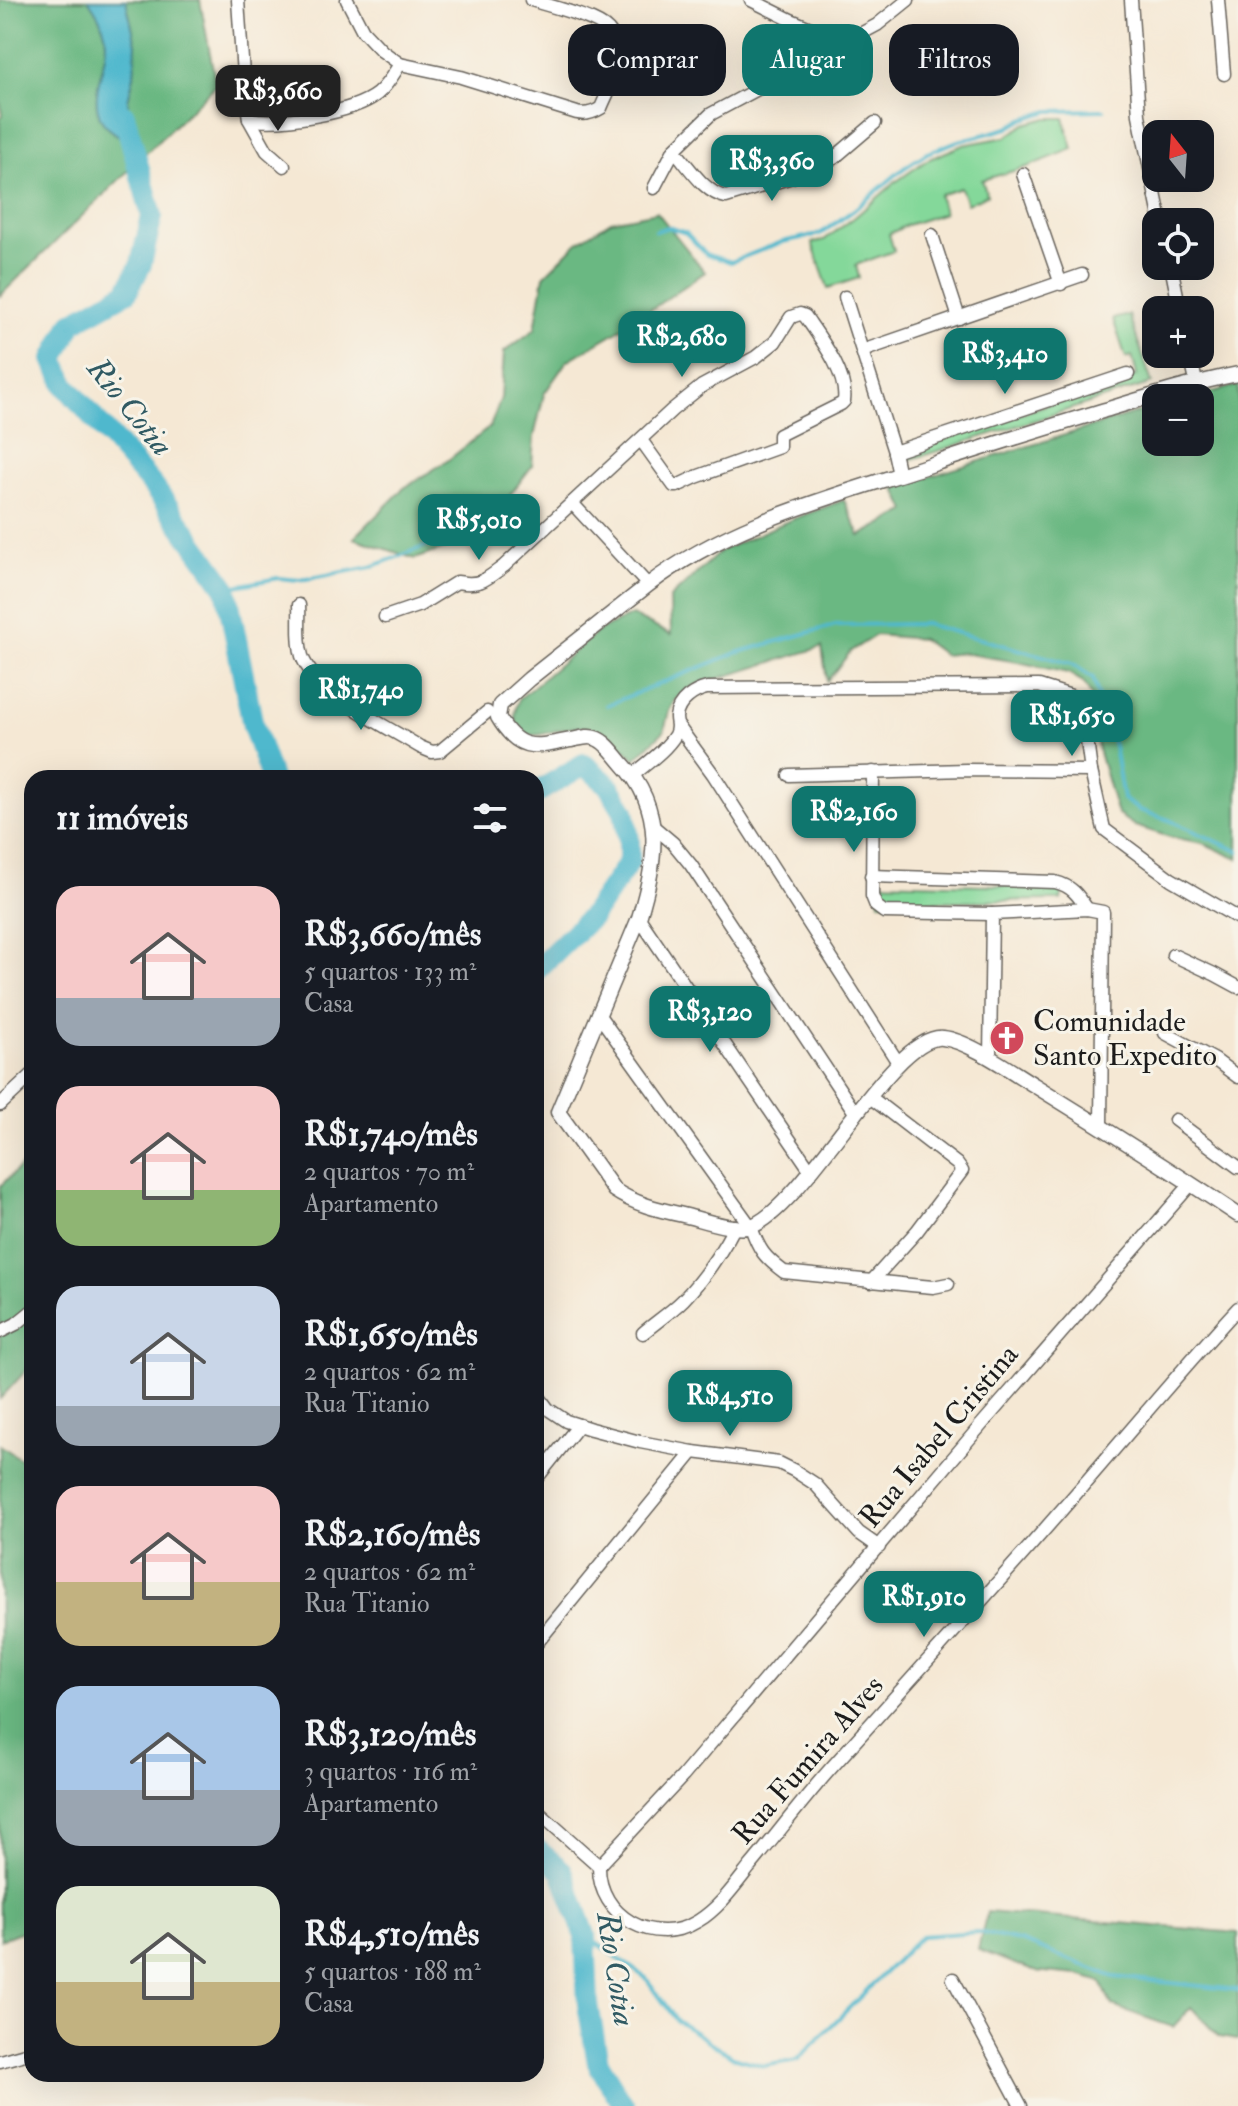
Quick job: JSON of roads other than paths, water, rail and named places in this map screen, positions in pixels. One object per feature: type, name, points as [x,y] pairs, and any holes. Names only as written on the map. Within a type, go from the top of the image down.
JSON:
[{"type":"street","points":[[238,0],[249,119],[267,151],[284,166]]},
{"type":"street","points":[[347,0],[363,31],[400,64],[461,77],[577,113],[591,114],[601,108],[614,77],[618,59],[615,42],[600,24],[531,0]]},
{"type":"street","points":[[751,0],[801,24]]},
{"type":"street","points":[[873,27],[908,0]]},
{"type":"street","points":[[1131,0],[1139,115],[1158,208]]},
{"type":"street","points":[[1218,0],[1224,74]]},
{"type":"street","points":[[249,119],[269,122],[288,120],[359,103],[376,95],[400,64]]},
{"type":"street","points":[[654,188],[674,150],[711,114],[744,96]]},
{"type":"street","points":[[674,150],[704,184],[719,196],[726,197],[792,177],[825,162],[844,151],[875,123]]},
{"type":"street","points":[[1023,174],[1061,284]]},
{"type":"street","points":[[932,235],[959,318]]},
{"type":"street","points":[[862,351],[1082,275]]},
{"type":"street","points":[[845,297],[899,475]]},
{"type":"street","points":[[385,617],[420,605],[457,582],[472,585],[486,579],[504,566],[672,410],[702,386],[756,357],[775,342],[791,317],[797,314],[805,316],[833,358],[845,393],[841,404],[779,435],[779,447],[677,486],[641,440]]},
{"type":"street","points":[[1193,368],[1196,382]]},
{"type":"street","points":[[894,452],[1128,374]]},
{"type":"street","points":[[1238,374],[1196,382],[1002,441],[762,522],[667,570],[529,679],[500,705],[498,717],[514,739],[528,745],[540,746],[584,737],[595,738],[605,744],[642,790],[654,827],[648,886],[639,918],[558,1112],[614,1190],[625,1198],[643,1205],[751,1227],[784,1201],[870,1097],[918,1045],[934,1038],[943,1038],[990,1058],[1238,1215]]},
{"type":"street","points":[[572,503],[648,585]]},
{"type":"street","points":[[299,605],[299,646],[310,672],[333,694],[420,747],[432,752],[440,751],[487,712]]},
{"type":"street","points":[[899,1064],[713,774],[678,726],[676,717],[688,697],[707,688],[1039,686],[1071,696],[1081,707],[1085,718],[1091,771],[1104,829],[1171,879],[1238,918]]},
{"type":"street","points":[[633,775],[660,752],[674,736],[678,726]]},
{"type":"street","points":[[789,775],[966,770],[1091,771]]},
{"type":"street","points":[[873,772],[871,876],[873,900],[884,912],[992,914],[1087,909],[1103,912],[1101,1127]]},
{"type":"street","points":[[654,827],[673,843],[691,865],[856,1114]]},
{"type":"street","points":[[871,876],[1055,882],[1075,890],[1087,909]]},
{"type":"street","points":[[990,1058],[992,914]]},
{"type":"street","points":[[639,918],[811,1171]]},
{"type":"street","points":[[1173,955],[1238,987]]},
{"type":"street","points":[[598,1014],[751,1227],[759,1250],[784,1272],[933,1287],[948,1284]]},
{"type":"street","points":[[1165,1033],[1215,1060],[1238,1077]]},
{"type":"street","points":[[0,1105],[24,1082]]},
{"type":"street","points":[[870,1097],[962,1171],[917,1231],[871,1282]]},
{"type":"street","points":[[1175,1120],[1238,1167]]},
{"type":"street","name":"Rua Isabel Cristina","points":[[599,1866],[683,1776],[1191,1184]]},
{"type":"street","points":[[643,1333],[682,1301],[725,1246],[735,1226]]},
{"type":"street","name":"Rua Fumira Alves","points":[[599,1866],[601,1886],[606,1897],[627,1921],[652,1931],[678,1931],[700,1920],[730,1892],[821,1780],[956,1631],[1238,1308]]},
{"type":"street","points":[[0,1332],[24,1318]]},
{"type":"street","points":[[544,1404],[566,1421],[640,1442],[779,1463],[815,1484],[859,1533],[879,1547]]},
{"type":"street","points":[[544,1469],[579,1425]]},
{"type":"street","points":[[544,1634],[693,1452]]},
{"type":"street","points":[[544,1817],[599,1866]]},
{"type":"street","points":[[953,1979],[1021,2106]]},
{"type":"street","points":[[0,2061],[24,2054]]},
{"type":"water","points":[[88,0],[126,0],[136,44],[134,76],[128,100],[131,144],[108,128],[98,110],[105,34]]},
{"type":"waterway","points":[[656,231],[668,227],[686,233],[707,255],[731,262],[782,242],[820,234],[927,153],[1008,128],[1023,119],[1049,111],[1104,110]]},
{"type":"waterway","name":"Rio Cotia","points":[[124,115],[152,216],[141,264],[127,292],[72,323],[54,359],[65,385],[153,486],[226,588],[253,726],[268,770]]},
{"type":"waterway","points":[[226,588],[278,578],[300,580],[371,567],[455,535]]},
{"type":"waterway","points":[[607,705],[736,653],[836,625],[925,624],[1072,664],[1093,678],[1114,746],[1123,799],[1139,810],[1238,851]]},
{"type":"waterway","name":"Rio Cotia","points":[[544,788],[584,764],[608,785],[624,811],[629,840],[629,862],[591,917],[544,962]]},
{"type":"waterway","name":"Rio Cotia","points":[[544,1856],[562,1871],[585,1935],[588,2004],[598,2063],[624,2106]]},
{"type":"waterway","points":[[585,1935],[646,1978],[677,2021],[733,2057],[764,2066],[797,2060],[921,1936],[978,1932],[1023,1942],[1114,1977],[1238,1990]]},
{"type":"place","name":"Comunidade Santo Expedito","points":[[1007,1038]]}]
